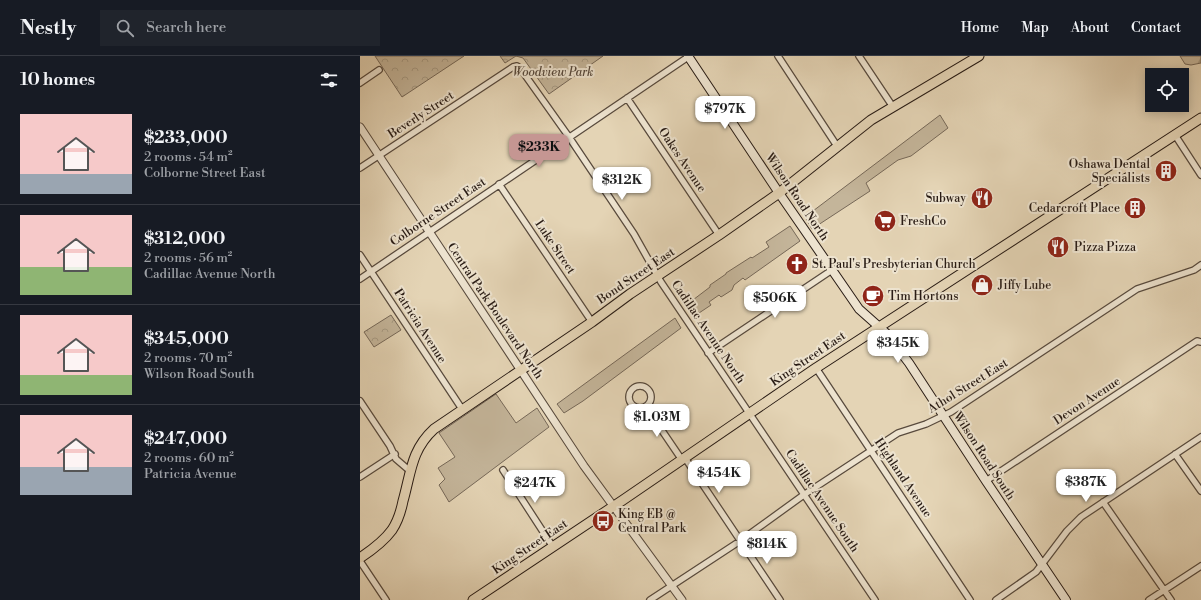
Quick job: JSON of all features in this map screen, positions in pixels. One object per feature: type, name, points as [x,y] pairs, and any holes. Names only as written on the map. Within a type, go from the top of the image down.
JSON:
[{"type":"main road","name":"Wilson Road North","points":[[688,56],[778,193],[859,309],[879,327]]},
{"type":"main road","name":"Bond Street East","points":[[360,558],[385,538],[395,525],[400,514],[410,471],[418,449],[434,429],[592,322],[658,275],[719,235],[778,193],[871,120],[979,56]]},
{"type":"main road","name":"King Street East","points":[[473,600],[816,368],[1201,118]]},
{"type":"main road","name":"Wilson Road South","points":[[879,327],[904,356],[1066,600]]},
{"type":"street","name":"Colborne Street East","points":[[360,279],[688,56]]},
{"type":"street","points":[[778,56],[837,146]]},
{"type":"street","points":[[859,56],[893,107]]},
{"type":"street","name":"Cadillac Avenue North","points":[[493,80],[513,67],[517,66],[520,68],[569,137],[634,234],[658,275],[749,414]]},
{"type":"street","points":[[360,83],[379,70]]},
{"type":"street","name":"Beverly Street","points":[[360,168],[493,80]]},
{"type":"street","name":"Oakes Avenue","points":[[627,98],[719,235]]},
{"type":"street","name":"Central Park Boulevard North","points":[[360,127],[380,155],[428,232],[521,369],[584,466],[682,600]]},
{"type":"street","points":[[1175,135],[1201,175]]},
{"type":"street","name":"Luke Street","points":[[499,184],[592,322]]},
{"type":"street","name":"Patricia Avenue","points":[[360,255],[462,410]]},
{"type":"street","name":"Athol Street East","points":[[650,600],[740,541],[805,494],[905,430],[926,424],[951,412],[1137,289],[1194,270],[1201,265]]},
{"type":"street","points":[[708,352],[832,270]]},
{"type":"street","name":"Devon Avenue","points":[[986,481],[1197,341],[1201,342]]},
{"type":"street","name":"Highland Avenue","points":[[816,368],[970,600]]},
{"type":"street","points":[[360,401],[390,446],[398,462],[410,471]]},
{"type":"street","points":[[646,407],[780,600]]},
{"type":"street","name":"Cadillac Avenue South","points":[[749,414],[805,494],[875,600]]},
{"type":"street","points":[[996,600],[1030,577],[1042,565],[1073,524],[1103,502],[1201,437]]},
{"type":"street","points":[[360,477],[394,454]]},
{"type":"street","points":[[1175,454],[1201,491]]},
{"type":"street","points":[[503,470],[553,547]]},
{"type":"street","points":[[1103,502],[1171,600]]},
{"type":"street","points":[[360,561],[386,600]]},
{"type":"street","points":[[1149,600],[1201,566]]},
{"type":"green space","points":[[375,56],[464,56],[402,97]]},
{"type":"green space","points":[[500,56],[516,56],[505,63]]},
{"type":"green space","name":"Woodview Park","points":[[516,56],[603,56],[549,94],[523,58]]},
{"type":"green space","points":[[1180,56],[1201,56],[1201,63],[1191,65],[1185,64]]},
{"type":"green space","points":[[940,115],[948,128],[911,156],[898,160],[866,183],[870,191],[812,229],[805,217]]},
{"type":"green space","points":[[790,226],[800,241],[745,280],[743,278],[734,285],[732,290],[721,297],[719,295],[709,302],[711,305],[693,317],[685,306],[726,273],[769,247],[766,242]]},
{"type":"green space","points":[[391,315],[401,330],[374,347],[364,332]]},
{"type":"green space","points":[[675,318],[681,328],[583,401],[564,413],[557,404]]},
{"type":"green space","points":[[496,394],[516,423],[537,408],[549,427],[449,502],[439,485],[445,479],[438,468],[455,457],[439,433]]},
{"type":"place","name":"Oshawa Dental Specialists","points":[[1166,171]]},
{"type":"place","name":"Subway","points":[[982,198]]},
{"type":"place","name":"Cedarcroft Place","points":[[1135,208]]},
{"type":"place","name":"FreshCo","points":[[885,221]]},
{"type":"place","name":"Pizza Pizza","points":[[1058,247]]},
{"type":"place","name":"St. Paul's Presbyterian Church","points":[[797,264]]},
{"type":"place","name":"Jiffy Lube","points":[[982,285]]},
{"type":"place","name":"Tim Hortons","points":[[873,296]]},
{"type":"place","name":"King EB @ Central Park","points":[[603,521]]}]
